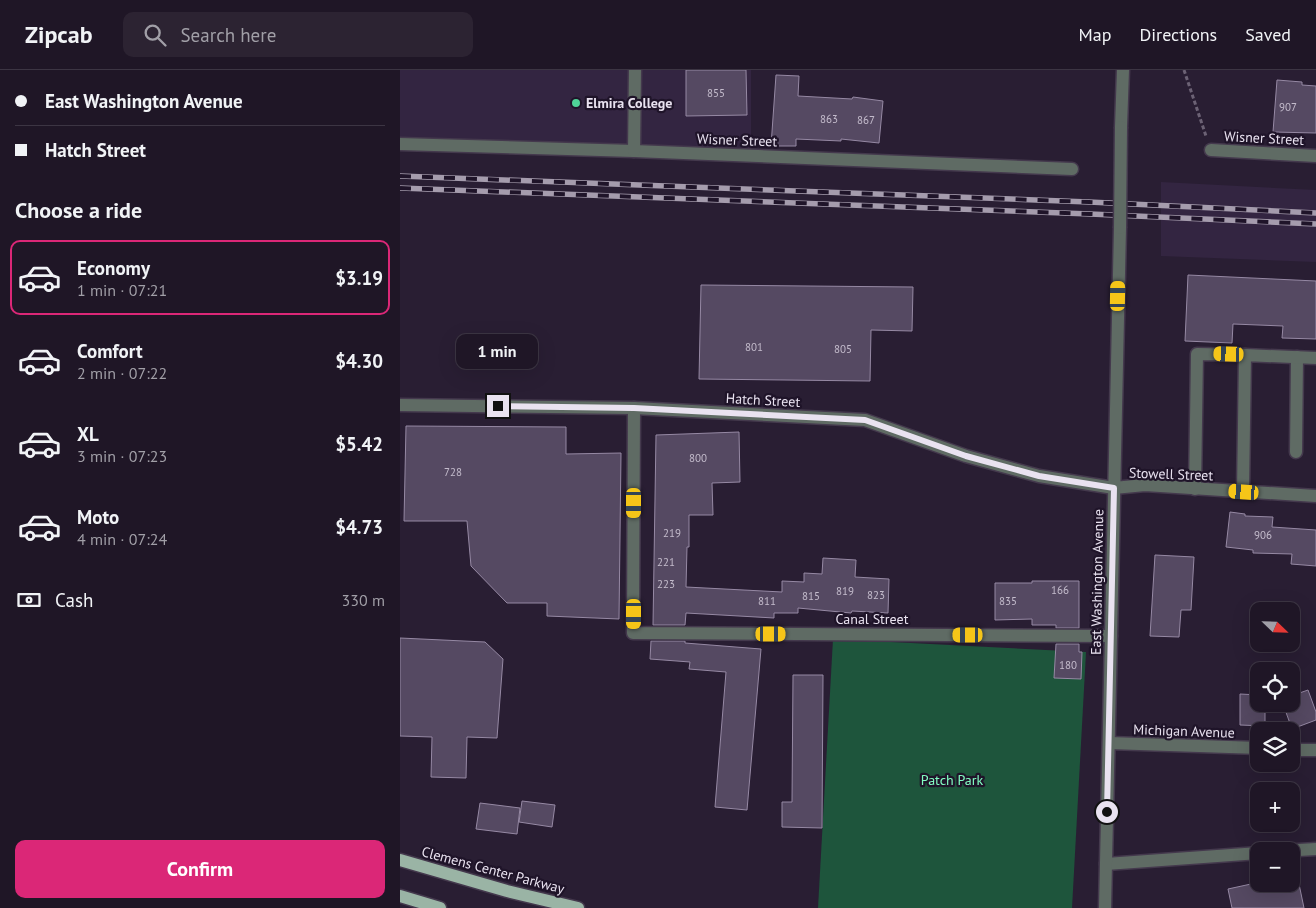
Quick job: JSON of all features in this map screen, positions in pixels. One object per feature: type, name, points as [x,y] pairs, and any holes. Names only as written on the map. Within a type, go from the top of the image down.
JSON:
[{"type":"main road","name":"Clemens Center Parkway","points":[[400,860],[507,891],[578,908]]},
{"type":"main road","points":[[400,896],[440,908]]},
{"type":"street","points":[[634,151],[635,70]]},
{"type":"street","name":"East Washington Avenue","points":[[1105,908],[1122,70]]},
{"type":"street","name":"Wisner Street","points":[[400,144],[1072,168]]},
{"type":"street","name":"Wisner Street","points":[[1211,150],[1316,156]]},
{"type":"street","points":[[1195,489],[1197,354],[1316,358]]},
{"type":"street","points":[[1244,492],[1245,355]]},
{"type":"street","points":[[1296,452],[1297,357]]},
{"type":"street","name":"Hatch Street","points":[[400,405],[634,408],[865,420],[966,456],[1039,476],[1114,488]]},
{"type":"street","name":"Canal Street","points":[[634,408],[633,633],[1111,636]]},
{"type":"street","name":"Stowell Street","points":[[1114,488],[1146,485],[1316,496]]},
{"type":"street","name":"Michigan Avenue","points":[[1109,743],[1250,748]]},
{"type":"street","points":[[1300,750],[1316,750]]},
{"type":"street","points":[[1300,850],[1316,849]]},
{"type":"street","points":[[1106,864],[1250,854]]},
{"type":"path","points":[[1184,70],[1211,150]]},
{"type":"shaded area","name":"Elmira College","points":[[400,70],[751,70],[751,150],[400,137]]},
{"type":"shaded area","points":[[1161,182],[1316,190],[1316,262],[1161,256]]},
{"type":"green space","name":"Patch Park","points":[[833,639],[1086,652],[1072,908],[818,908]]},
{"type":"building","points":[[686,70],[746,70],[747,115],[686,116]]},
{"type":"building","points":[[776,75],[799,76],[798,96],[852,99],[853,97],[883,101],[879,143],[841,139],[841,141],[796,139],[796,146],[771,146]]},
{"type":"building","points":[[1277,80],[1302,82],[1302,85],[1316,86],[1316,133],[1273,132]]},
{"type":"building","points":[[1188,275],[1316,281],[1316,339],[1282,338],[1283,326],[1233,324],[1232,343],[1185,341]]},
{"type":"building","points":[[701,285],[913,287],[912,331],[871,330],[870,381],[699,379]]},
{"type":"building","points":[[406,426],[566,427],[566,454],[621,453],[619,619],[547,616],[547,603],[507,603],[471,566],[467,521],[404,521]]},
{"type":"building","points":[[739,432],[740,482],[712,483],[713,515],[689,515],[686,587],[782,592],[782,581],[804,582],[804,573],[822,574],[823,558],[856,560],[855,577],[889,579],[888,613],[852,611],[851,613],[798,608],[798,613],[774,613],[774,618],[686,613],[685,625],[653,625],[656,435]]},
{"type":"building","points":[[1230,512],[1245,514],[1245,516],[1273,517],[1272,527],[1316,530],[1316,566],[1291,564],[1292,554],[1253,553],[1253,550],[1226,547]]},
{"type":"building","points":[[1155,555],[1194,557],[1191,610],[1181,610],[1179,637],[1150,636]]},
{"type":"building","points":[[1032,581],[1079,581],[1079,628],[1056,628],[1056,625],[1032,625],[1032,619],[995,620],[995,583],[1032,583]]},
{"type":"building","points":[[400,638],[485,642],[503,659],[497,738],[467,737],[466,778],[431,777],[432,737],[400,736]]},
{"type":"building","points":[[651,641],[685,641],[685,643],[761,649],[747,810],[715,807],[726,672],[689,669],[690,662],[650,659]]},
{"type":"building","points":[[1056,644],[1079,644],[1079,652],[1082,652],[1081,679],[1054,678]]},
{"type":"building","points":[[793,675],[823,675],[822,828],[782,827],[782,802],[792,802]]},
{"type":"building","points":[[1308,690],[1316,712],[1316,720],[1300,726],[1300,722],[1289,722],[1286,712],[1300,712],[1300,693]]},
{"type":"building","points":[[1240,694],[1250,695],[1250,712],[1265,712],[1265,722],[1250,722],[1250,725],[1240,725]]},
{"type":"building","points":[[522,801],[555,805],[552,827],[519,822]]},
{"type":"building","points":[[480,803],[520,808],[517,834],[476,829]]},
{"type":"building","points":[[1250,884],[1250,892],[1300,892],[1300,889],[1304,908],[1232,908],[1228,889]]},
{"type":"railway","points":[[400,176],[1089,202],[1316,213]]},
{"type":"railway","points":[[400,188],[1316,224]]},
{"type":"place","name":"Elmira College","points":[[576,103]]},
{"type":"route","points":[[498,406],[634,408],[865,420],[966,456],[1039,476],[1114,488],[1107,812]]}]
